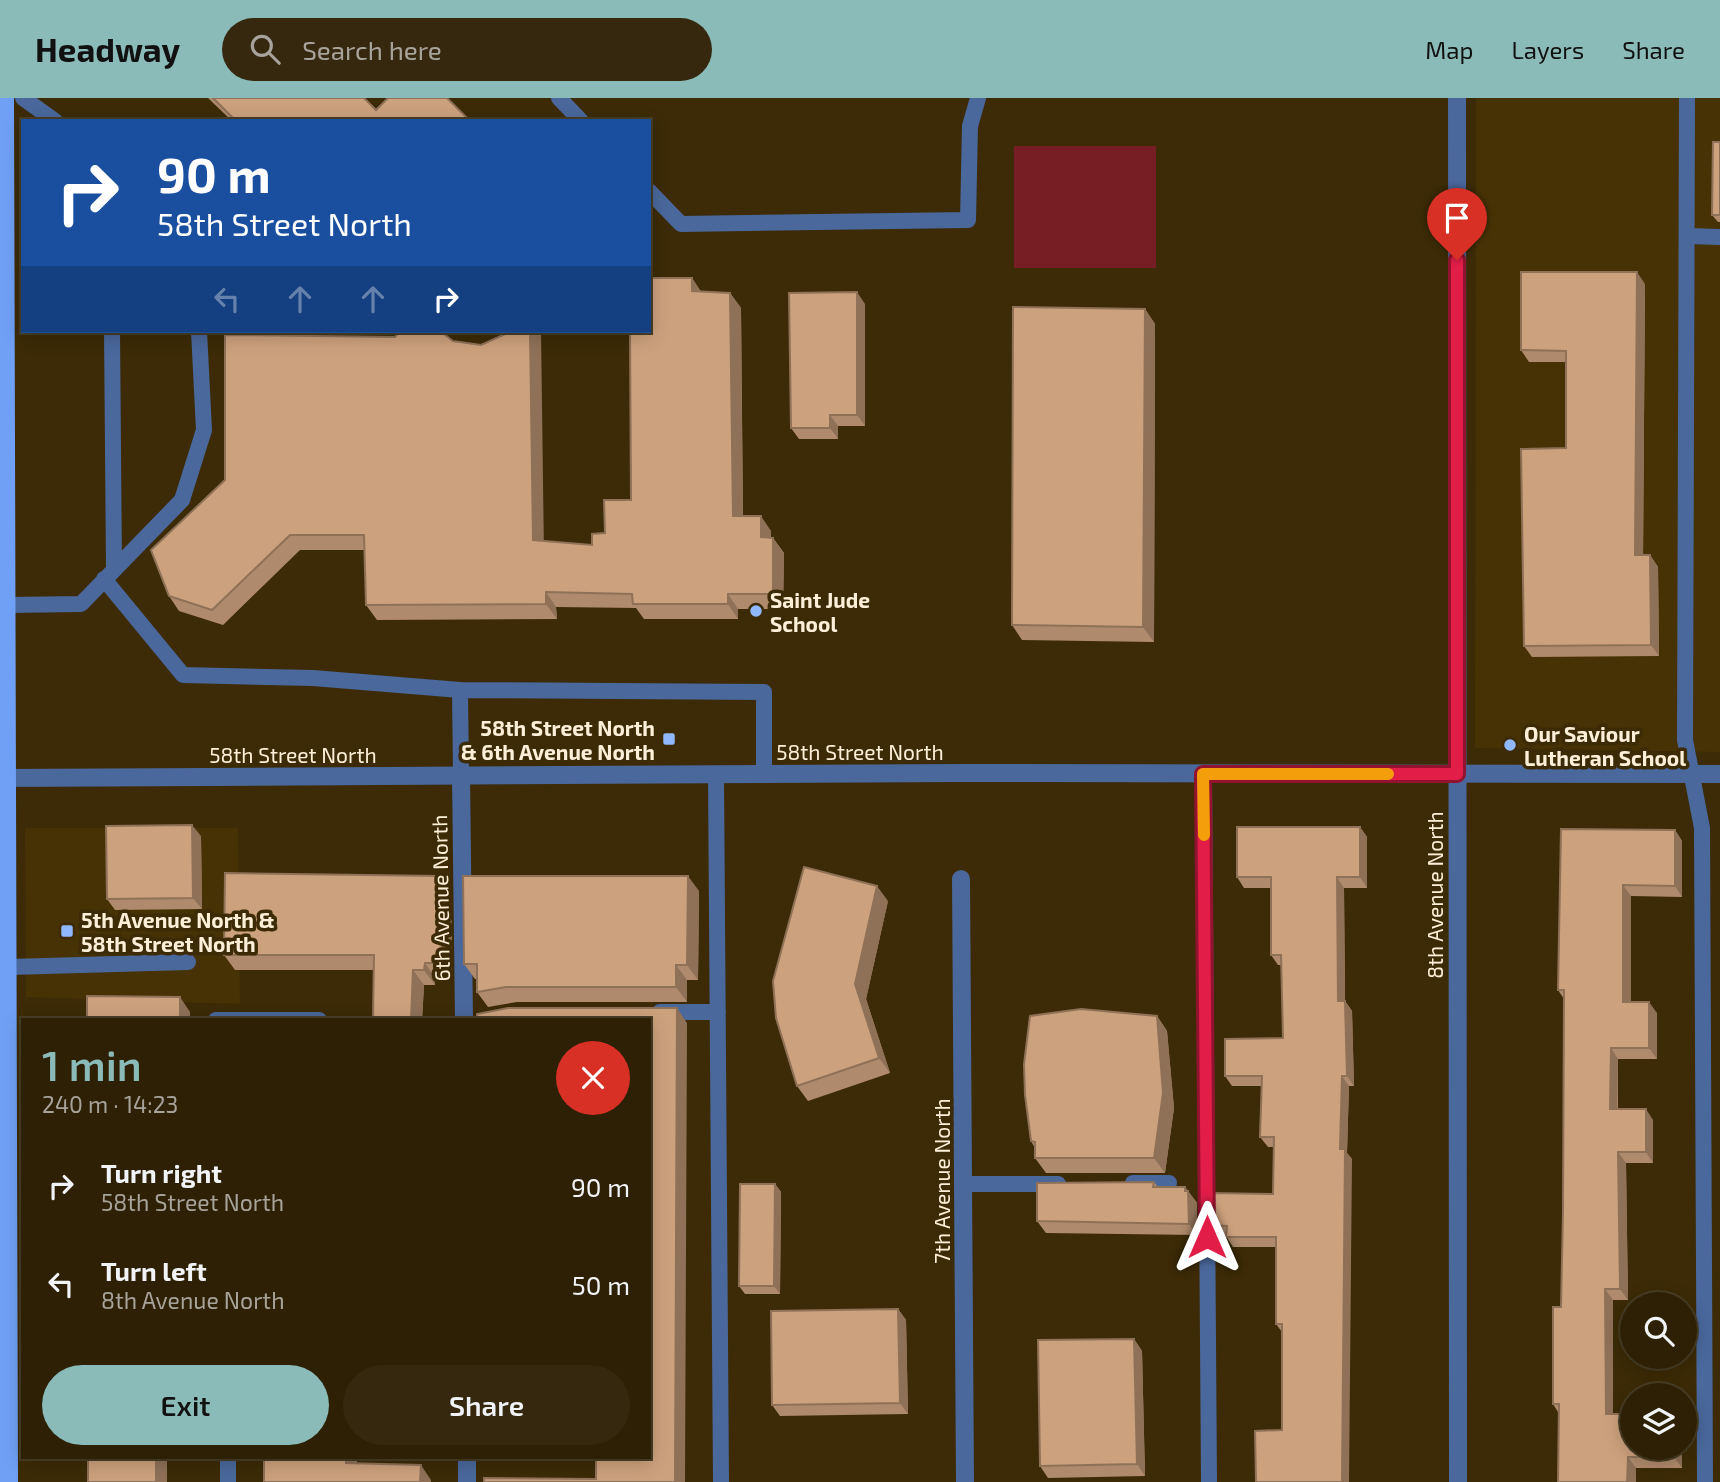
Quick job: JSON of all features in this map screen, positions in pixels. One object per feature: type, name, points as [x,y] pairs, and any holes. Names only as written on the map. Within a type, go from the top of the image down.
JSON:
[{"type":"main road","points":[[5,98],[7,605],[3,778],[16,1296],[6,1471]]},
{"type":"street","name":"8th Avenue North","points":[[1457,98],[1458,1482]]},
{"type":"street","name":"58th Street North","points":[[3,778],[1720,774]]},
{"type":"street","name":"6th Avenue North","points":[[461,776],[464,1018]]},
{"type":"street","name":"7th Avenue North","points":[[961,879],[965,1482]]},
{"type":"street","points":[[467,1459],[467,1482]]},
{"type":"lane","points":[[23,98],[52,119]]},
{"type":"lane","points":[[559,98],[579,119]]},
{"type":"lane","points":[[651,193],[681,224],[968,219],[970,126],[978,98]]},
{"type":"lane","points":[[1687,98],[1685,740],[1702,828],[1705,1482]]},
{"type":"lane","points":[[1687,236],[1720,237]]},
{"type":"lane","points":[[111,333],[109,573],[183,675],[313,678],[460,690],[764,692],[764,775]]},
{"type":"lane","points":[[7,605],[80,604],[182,500],[204,430],[199,333]]},
{"type":"lane","points":[[460,690],[461,776]]},
{"type":"lane","points":[[1203,774],[1209,1482]]},
{"type":"lane","points":[[716,775],[721,1482]]},
{"type":"lane","points":[[9,967],[188,962]]},
{"type":"lane","points":[[638,1012],[718,1012]]},
{"type":"lane","points":[[1114,1183],[1169,1183]]},
{"type":"lane","points":[[964,1184],[1073,1184]]},
{"type":"lane","points":[[228,1459],[228,1482]]},
{"type":"shaded area","points":[[1476,98],[1720,98],[1720,752],[1475,748]]},
{"type":"shaded area","points":[[1014,146],[1156,146],[1156,268],[1014,268]]},
{"type":"shaded area","points":[[25,828],[238,828],[240,1004],[26,997]]},
{"type":"building","points":[[213,98],[364,98],[376,110],[388,98],[447,98],[468,119],[234,119]]},
{"type":"building","points":[[1713,142],[1720,142],[1720,215],[1712,215]]},
{"type":"building","points":[[1521,272],[1637,272],[1635,555],[1650,555],[1651,645],[1524,646],[1521,449],[1566,448],[1566,351],[1521,350]]},
{"type":"building","points":[[651,278],[692,278],[692,291],[730,293],[733,516],[761,516],[761,537],[773,538],[773,594],[728,594],[728,604],[633,604],[632,594],[546,592],[546,604],[366,605],[364,535],[290,535],[212,610],[169,596],[151,550],[225,480],[225,335],[395,337],[398,333],[443,333],[453,341],[481,345],[508,333],[530,333],[533,540],[592,545],[592,534],[605,533],[604,500],[631,500],[630,333],[651,333]]},
{"type":"building","points":[[857,292],[857,415],[830,415],[830,428],[791,428],[789,293]]},
{"type":"building","points":[[1013,307],[1145,309],[1143,627],[1012,625]]},
{"type":"building","points":[[192,825],[193,898],[107,899],[106,826]]},
{"type":"building","points":[[1237,827],[1360,827],[1360,877],[1337,877],[1338,1001],[1345,1001],[1347,1076],[1342,1076],[1340,1149],[1345,1149],[1342,1482],[1256,1482],[1255,1431],[1282,1430],[1282,1324],[1276,1324],[1276,1237],[1226,1237],[1227,1226],[1211,1225],[1210,1193],[1273,1194],[1274,1137],[1260,1137],[1262,1076],[1225,1076],[1225,1039],[1283,1038],[1281,955],[1271,955],[1271,877],[1237,877]]},
{"type":"building","points":[[1561,829],[1675,830],[1675,886],[1623,885],[1623,1002],[1649,1002],[1649,1048],[1611,1048],[1610,1109],[1646,1109],[1646,1152],[1618,1152],[1620,1289],[1605,1289],[1606,1414],[1620,1414],[1620,1460],[1628,1460],[1627,1482],[1558,1482],[1559,1404],[1553,1404],[1553,1307],[1561,1307],[1564,990],[1558,990]]},
{"type":"building","points":[[804,867],[877,886],[855,984],[879,1058],[797,1086],[776,1018],[773,981]]},
{"type":"building","points":[[225,873],[441,876],[442,963],[425,963],[424,970],[413,970],[411,1018],[373,1018],[374,955],[224,955]]},
{"type":"building","points":[[463,876],[688,876],[687,965],[676,965],[676,987],[506,987],[477,992],[477,964],[464,964]]},
{"type":"building","points":[[87,996],[180,997],[180,1018],[87,1018]]},
{"type":"building","points":[[508,1008],[677,1008],[675,1482],[484,1482],[484,1478],[596,1479],[596,1459],[651,1459],[651,1018],[477,1018],[477,1014]]},
{"type":"building","points":[[1081,1009],[1157,1016],[1163,1093],[1154,1158],[1035,1158],[1035,1142],[1031,1141],[1025,1095],[1024,1064],[1030,1016]]},
{"type":"building","points":[[1154,1182],[1153,1187],[1185,1187],[1185,1191],[1188,1191],[1189,1224],[1037,1221],[1037,1183]]},
{"type":"building","points":[[740,1184],[775,1184],[774,1286],[739,1286]]},
{"type":"building","points":[[898,1309],[900,1403],[772,1405],[771,1311]]},
{"type":"building","points":[[1134,1339],[1137,1464],[1040,1466],[1038,1340]]},
{"type":"building","points":[[88,1459],[156,1459],[156,1482],[88,1482]]},
{"type":"building","points":[[264,1459],[346,1459],[346,1463],[421,1465],[420,1482],[264,1482]]},
{"type":"slow traffic","points":[[1204,835],[1203,774],[1388,774]]},
{"type":"place","name":"Saint Jude School","points":[[756,611]]},
{"type":"place","name":"58th Street North & 6th Avenue North","points":[[669,739]]},
{"type":"place","name":"Our Saviour Lutheran School","points":[[1510,745]]},
{"type":"place","name":"5th Avenue North & 58th Street North","points":[[67,931]]},
{"type":"route","points":[[1207,1237],[1203,774],[1457,774],[1457,260]]}]
